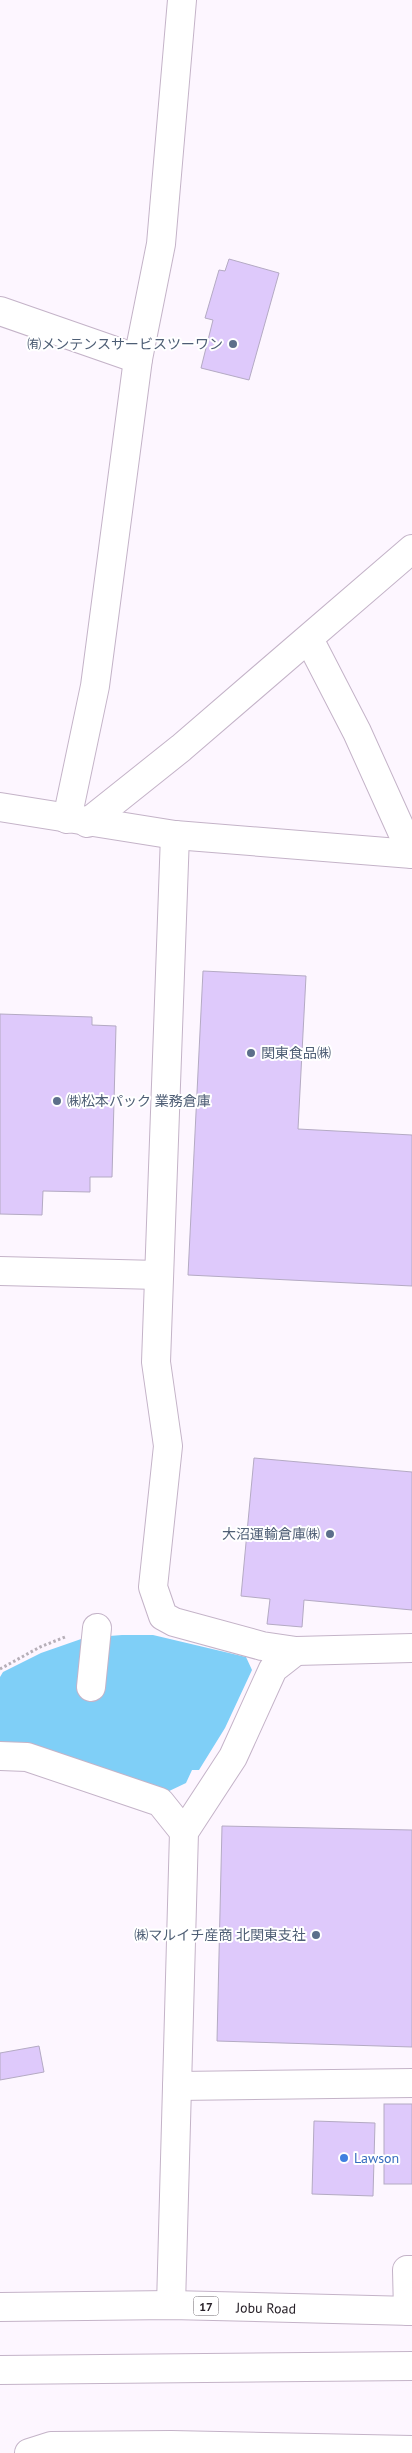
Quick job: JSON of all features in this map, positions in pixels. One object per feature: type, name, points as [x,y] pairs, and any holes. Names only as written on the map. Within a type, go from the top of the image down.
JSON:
[{"type":"main road","points":[[77,821],[138,358],[161,244],[182,0]]},
{"type":"main road","points":[[0,311],[138,358]]},
{"type":"main road","points":[[77,821],[180,748],[412,549]]},
{"type":"main road","points":[[0,807],[77,821],[175,835],[408,858],[356,732],[309,639]]},
{"type":"main road","points":[[175,835],[156,1362],[168,1446],[153,1586],[163,1616],[174,1622],[262,1646],[296,1651],[412,1648]]},
{"type":"main road","points":[[0,1271],[158,1275]]},
{"type":"main road","points":[[91,1687],[97,1628]]},
{"type":"main road","points":[[172,2305],[184,1832],[233,1757],[273,1669],[296,1651]]},
{"type":"main road","points":[[0,1756],[27,1757],[160,1802],[184,1832]]},
{"type":"main road","points":[[177,2086],[412,2083]]},
{"type":"main road","points":[[410,2311],[407,2270],[412,2270]]},
{"type":"main road","name":"Jobu Road","points":[[0,2307],[172,2305],[410,2311]]},
{"type":"main road","points":[[0,2370],[412,2366]]},
{"type":"main road","points":[[29,2453],[51,2446],[171,2445],[412,2450]]},
{"type":"water","points":[[153,1635],[246,1657],[252,1670],[225,1728],[199,1770],[192,1770],[186,1783],[165,1793],[27,1743],[0,1742],[0,1677],[3,1672],[41,1653],[84,1638]]},
{"type":"building","name":"㈲メンテンスサービスツーワン","points":[[229,259],[279,273],[249,380],[201,368],[213,320],[205,318],[219,270],[225,271]]},
{"type":"building","name":"関東食品㈱","points":[[203,971],[306,976],[298,1129],[412,1135],[412,1286],[188,1275]]},
{"type":"building","name":"㈱松本パック 業務倉庫","points":[[0,1014],[92,1017],[92,1025],[116,1026],[112,1177],[90,1177],[90,1192],[43,1191],[42,1215],[0,1214]]},
{"type":"building","name":"大沼運輸倉庫㈱","points":[[254,1458],[412,1472],[412,1610],[304,1600],[302,1627],[267,1624],[270,1599],[241,1596]]},
{"type":"building","name":"㈱マルイチ産商 北関東支社","points":[[222,1826],[412,1830],[412,2047],[217,2041]]},
{"type":"building","points":[[39,2046],[44,2072],[0,2080],[0,2053]]},
{"type":"building","points":[[384,2104],[412,2104],[412,2184],[384,2184]]},
{"type":"building","name":"Lawson","points":[[314,2121],[375,2123],[373,2196],[312,2194]]},
{"type":"place","name":"㈲メンテンスサービスツーワン","points":[[233,344]]},
{"type":"place","name":"関東食品㈱","points":[[251,1053]]},
{"type":"place","name":"㈱松本パック 業務倉庫","points":[[57,1101]]},
{"type":"place","name":"大沼運輸倉庫㈱","points":[[330,1534]]},
{"type":"place","name":"㈱マルイチ産商 北関東支社","points":[[316,1935]]},
{"type":"place","name":"Lawson","points":[[344,2158]]}]
